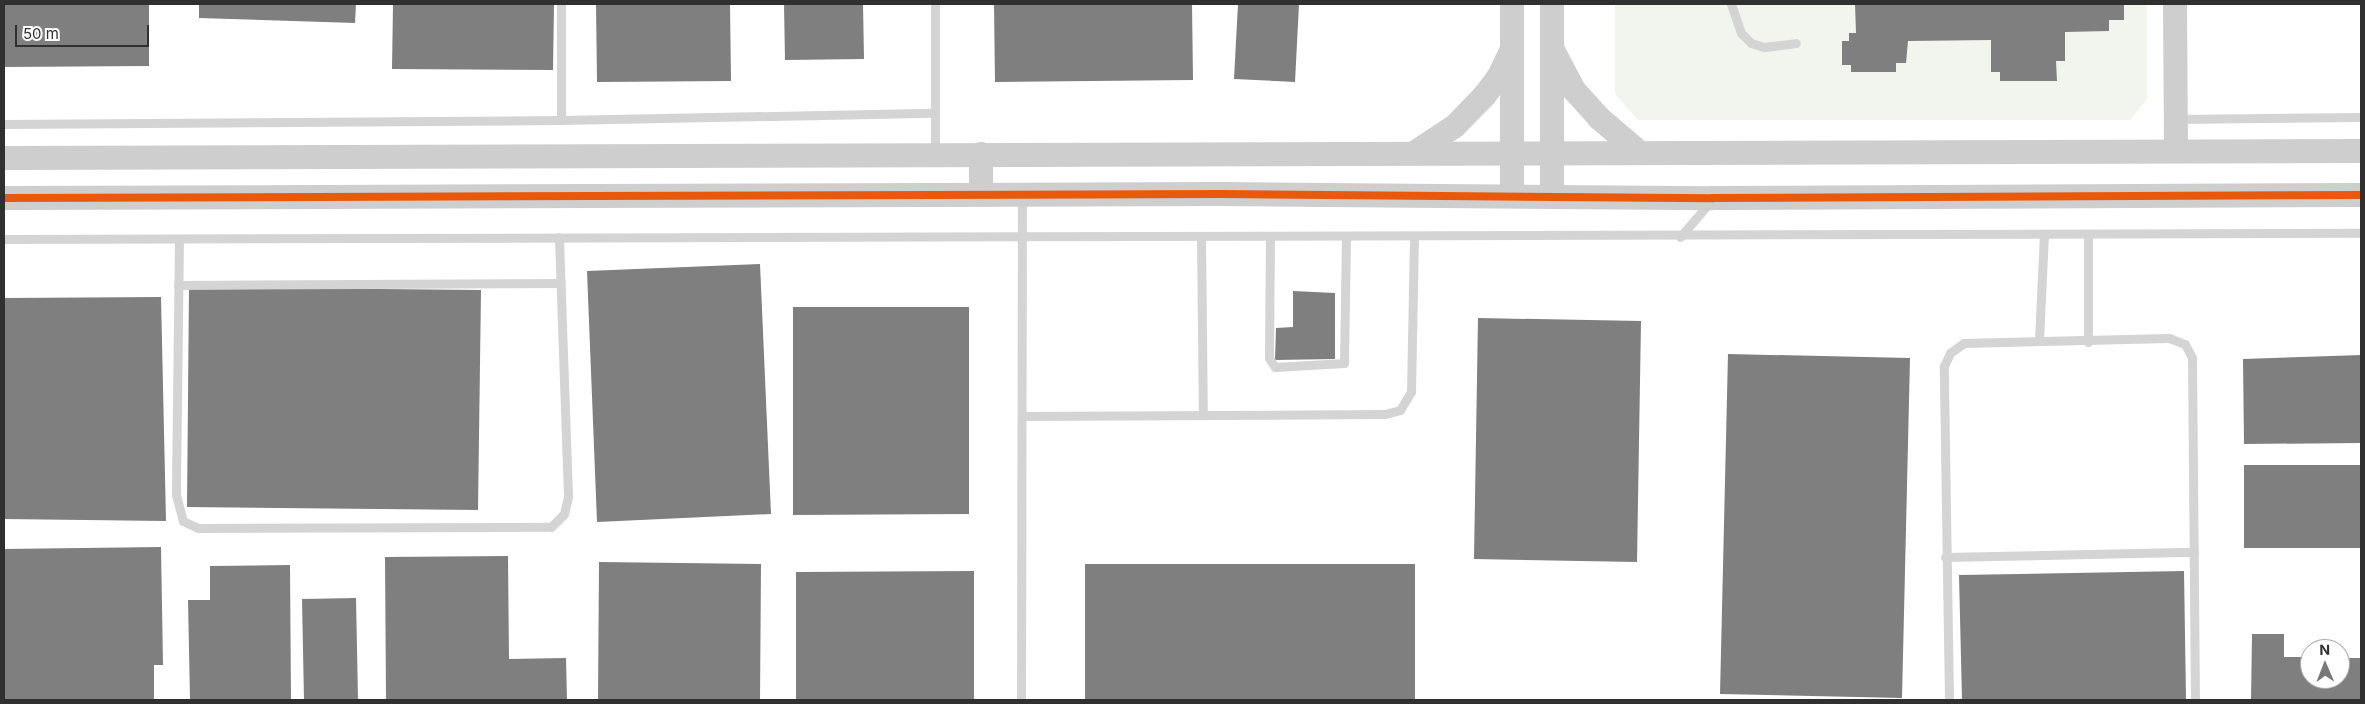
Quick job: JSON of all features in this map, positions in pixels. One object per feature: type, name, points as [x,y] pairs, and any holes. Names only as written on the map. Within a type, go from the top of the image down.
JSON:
[{"type":"street","points":[[1512,4],[1512,195]]},
{"type":"street","points":[[1552,4],[1552,195]]},
{"type":"street","points":[[2175,4],[2176,151]]},
{"type":"street","points":[[1417,151],[1455,126],[1485,95],[1504,68],[1512,48]]},
{"type":"street","points":[[1552,48],[1574,90],[1605,123],[1639,152]]},
{"type":"street","points":[[4,158],[935,155],[1417,151],[1512,153],[2361,151]]},
{"type":"street","points":[[980,195],[981,154]]},
{"type":"street","points":[[4,198],[1022,194],[1552,195],[1714,198],[2361,195]]},
{"type":"lane","points":[[561,4],[561,120]]},
{"type":"lane","points":[[935,4],[935,155]]},
{"type":"lane","points":[[1731,4],[1741,33],[1751,43],[1764,47],[1796,43]]},
{"type":"lane","points":[[4,124],[561,120],[934,113]]},
{"type":"lane","points":[[2175,119],[2361,117]]},
{"type":"lane","points":[[1021,700],[1022,194]]},
{"type":"lane","points":[[1680,236],[1714,198]]},
{"type":"lane","points":[[4,239],[2361,233]]},
{"type":"lane","points":[[2088,234],[2088,342]]},
{"type":"lane","points":[[2039,340],[2044,235]]},
{"type":"lane","points":[[1201,236],[1203,415]]},
{"type":"lane","points":[[1270,236],[1269,358],[1275,367],[1344,363],[1346,236]]},
{"type":"lane","points":[[1022,416],[1385,414],[1400,410],[1411,392],[1414,236]]},
{"type":"lane","points":[[179,238],[176,495],[183,521],[198,528],[551,527],[564,514],[568,496],[559,238]]},
{"type":"lane","points":[[178,285],[560,283]]},
{"type":"lane","points":[[1949,700],[1945,557],[1944,366],[1950,353],[1964,343],[2039,340],[2088,342],[2170,338],[2185,344],[2192,358],[2195,700]]},
{"type":"lane","points":[[1945,557],[2194,552]]},
{"type":"shaded area","points":[[1615,4],[2147,4],[2147,99],[2130,120],[1638,120],[1615,94]]},
{"type":"building","points":[[4,4],[149,4],[149,66],[4,67]]},
{"type":"building","points":[[199,4],[356,4],[355,23],[199,18]]},
{"type":"building","points":[[393,4],[554,4],[553,70],[392,69]]},
{"type":"building","points":[[596,4],[730,4],[731,81],[597,82]]},
{"type":"building","points":[[784,4],[863,4],[864,59],[785,60]]},
{"type":"building","points":[[994,4],[1192,4],[1193,80],[995,82]]},
{"type":"building","points":[[1238,4],[1299,4],[1295,82],[1234,79]]},
{"type":"building","points":[[1855,4],[2124,4],[2124,20],[2109,20],[2109,31],[2065,32],[2065,61],[2056,61],[2057,81],[2000,81],[2000,72],[1991,72],[1991,40],[1908,41],[1906,63],[1896,63],[1896,72],[1851,72],[1851,65],[1842,65],[1842,41],[1849,41],[1849,33],[1856,33]]},
{"type":"building","points":[[760,264],[771,514],[597,522],[587,271]]},
{"type":"building","points":[[189,287],[481,290],[478,510],[187,507]]},
{"type":"building","points":[[1293,291],[1335,293],[1335,359],[1275,360],[1276,328],[1293,327]]},
{"type":"building","points":[[161,297],[166,521],[4,519],[5,298]]},
{"type":"building","points":[[793,307],[969,307],[969,514],[793,515]]},
{"type":"building","points":[[1478,318],[1641,321],[1637,562],[1474,559]]},
{"type":"building","points":[[1728,354],[1910,358],[1902,698],[1720,694]]},
{"type":"building","points":[[2361,355],[2361,443],[2244,444],[2243,359]]},
{"type":"building","points":[[2244,465],[2361,465],[2361,548],[2244,548]]},
{"type":"building","points":[[161,547],[163,665],[154,665],[154,700],[4,700],[4,549]]},
{"type":"building","points":[[508,556],[509,659],[566,658],[567,700],[386,700],[385,557]]},
{"type":"building","points":[[599,562],[761,564],[760,700],[598,700]]},
{"type":"building","points":[[1085,564],[1415,564],[1415,700],[1085,700]]},
{"type":"building","points":[[290,565],[291,700],[190,700],[188,600],[210,600],[210,566]]},
{"type":"building","points":[[974,571],[974,700],[796,700],[796,572]]},
{"type":"building","points":[[2184,571],[2186,700],[1962,700],[1959,575]]},
{"type":"building","points":[[356,598],[358,700],[304,700],[302,599]]},
{"type":"building","points":[[2252,634],[2284,634],[2284,657],[2300,657],[2300,689],[2350,689],[2350,658],[2361,658],[2361,700],[2251,700]]},
{"type":"cycle path","points":[[4,198],[1221,194],[1713,198],[2361,195]]}]
